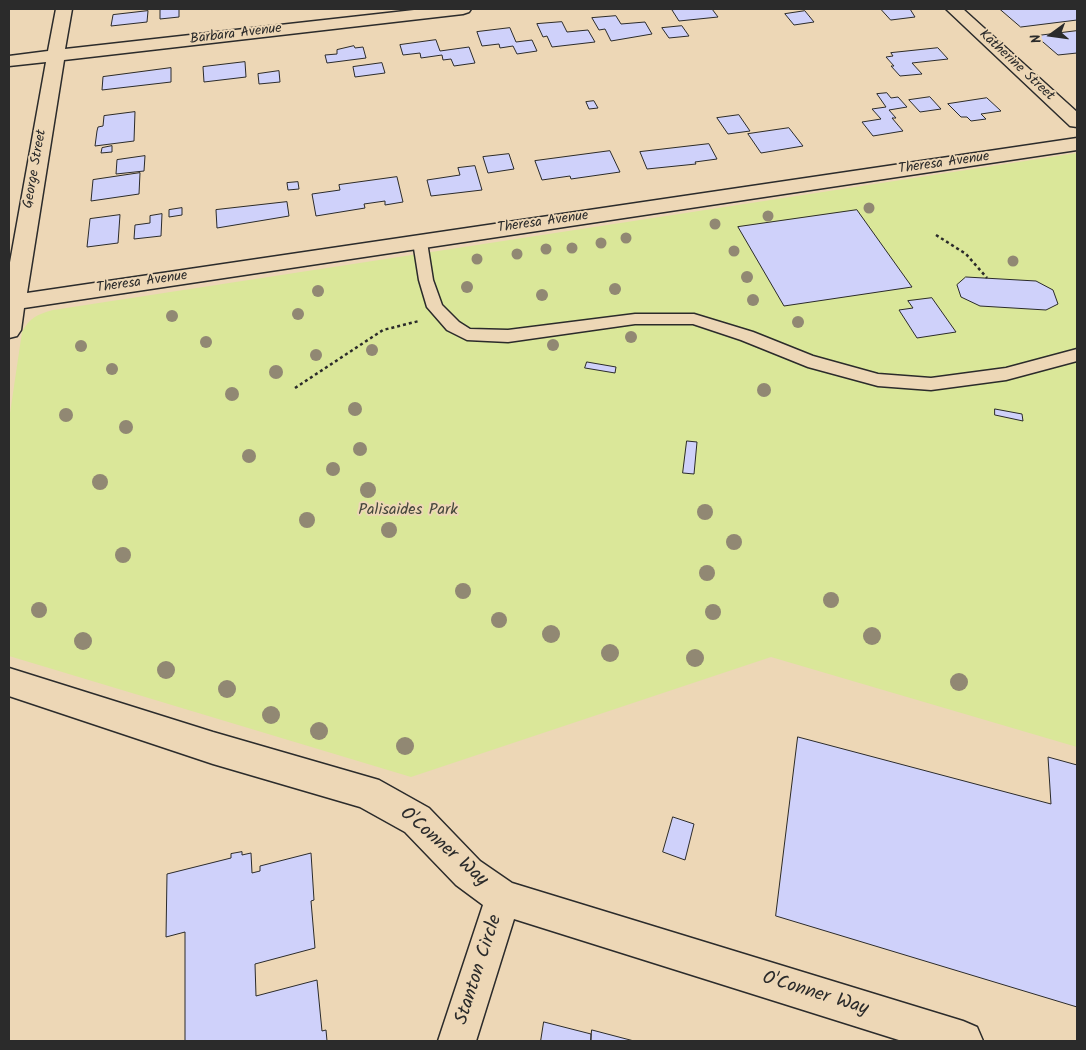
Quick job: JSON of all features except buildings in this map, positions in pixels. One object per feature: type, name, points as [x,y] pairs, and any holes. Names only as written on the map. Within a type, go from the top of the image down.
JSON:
[{"type":"street","name":"George Street","points":[[9,330],[11,302],[64,9]]},
{"type":"street","name":"Barbara Avenue","points":[[9,61],[463,9]]},
{"type":"street","name":"Katherine Street","points":[[954,9],[1077,122]]},
{"type":"street","name":"Theresa Avenue","points":[[11,302],[1077,144]]},
{"type":"street","name":"O'Conner Way","points":[[9,682],[213,748],[367,792],[417,820],[468,873],[504,898],[963,1041]]},
{"type":"street","name":"Stanton Circle","points":[[458,1041],[504,898]]},
{"type":"lane","points":[[420,242],[426,280],[435,306],[453,326],[467,334],[508,336],[636,319],[694,319],[747,336],[808,361],[878,380],[931,384],[1006,374],[1077,355]]},
{"type":"path","points":[[936,235],[966,254],[987,278]]},
{"type":"path","points":[[295,388],[382,330],[444,315]]},
{"type":"green space","name":"Palisaides Park","points":[[1077,153],[1077,747],[771,657],[411,777],[9,656],[9,420],[22,332],[28,323],[38,315],[53,310]]}]
